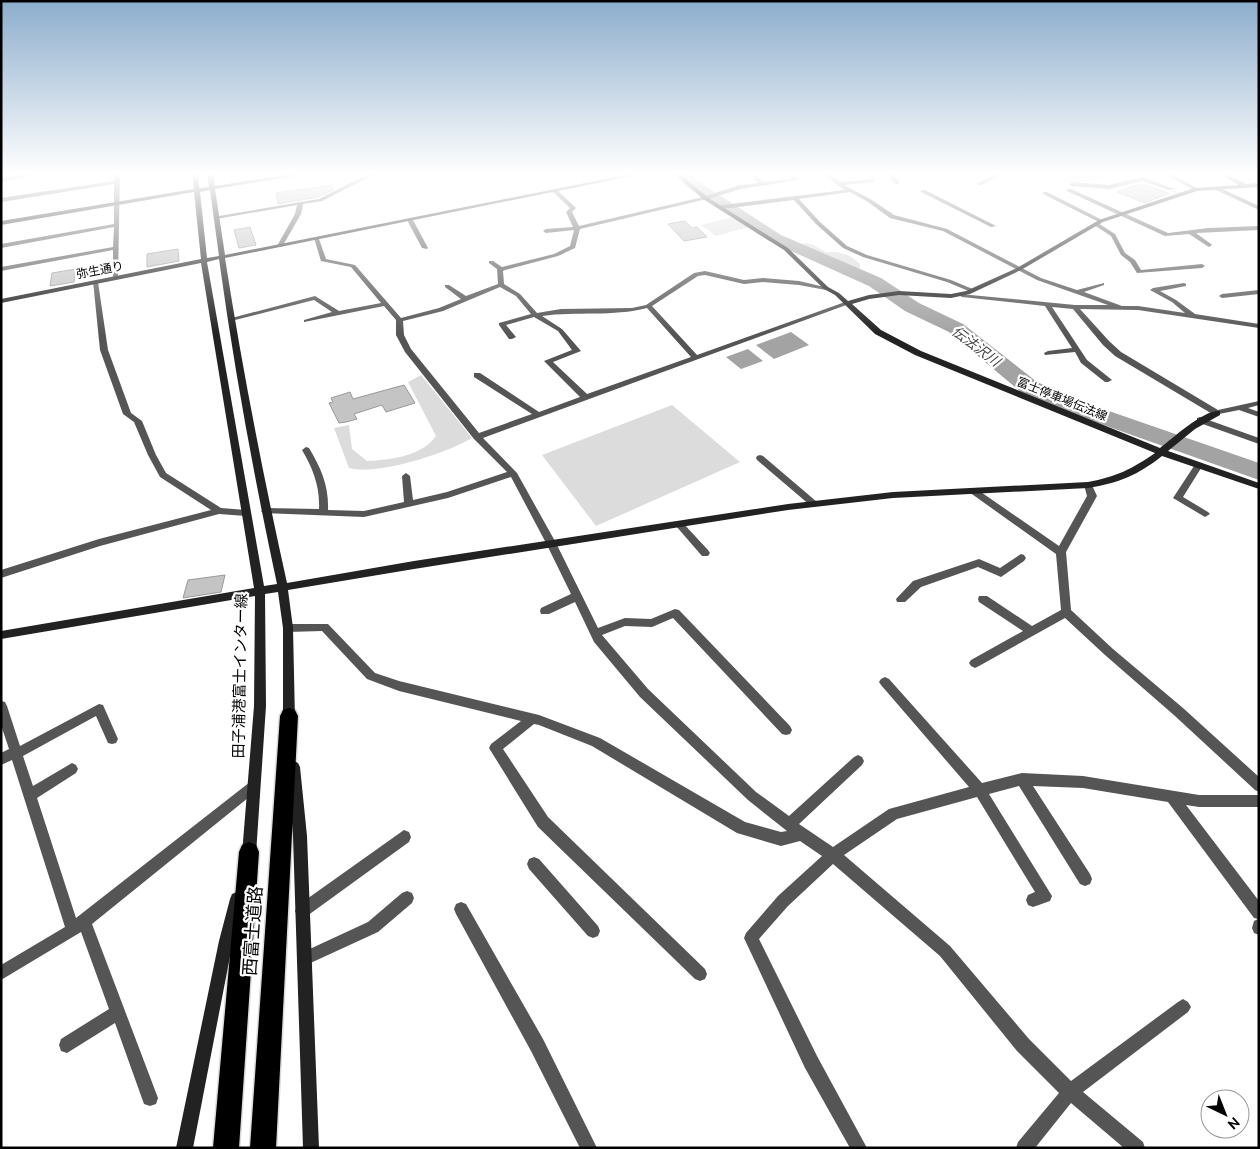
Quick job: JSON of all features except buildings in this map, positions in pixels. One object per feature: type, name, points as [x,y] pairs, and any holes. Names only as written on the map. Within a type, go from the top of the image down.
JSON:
[{"type":"highway","name":"西富士道路","points":[[263,1148],[289,716]]},
{"type":"highway","name":"西富士道路","points":[[226,1148],[240,998],[249,852]]},
{"type":"main road","name":"田子浦港富士インター線","points":[[184,1148],[226,941],[249,852],[260,706],[260,593],[204,261],[201,227]]},
{"type":"main road","points":[[217,227],[231,319],[266,511],[283,588],[288,628],[289,716],[300,836],[310,1148]]},
{"type":"main road","name":"弥生通り","points":[[1,301],[377,227]]},
{"type":"main road","name":"富士停車場伝法線","points":[[754,227],[786,249],[826,288],[848,303],[878,332],[918,353],[1199,465],[1259,486]]},
{"type":"main road","points":[[848,303],[899,293],[924,296],[962,295],[973,292],[1019,269],[1093,227]]},
{"type":"main road","points":[[1,636],[551,543],[814,504],[893,495],[1088,485],[1122,477],[1163,450],[1200,420],[1218,413]]},
{"type":"street","points":[[1,246],[107,227]]},
{"type":"street","points":[[116,227],[116,278]]},
{"type":"street","points":[[280,246],[291,227]]},
{"type":"street","points":[[414,227],[425,248]]},
{"type":"street","points":[[546,231],[583,227]]},
{"type":"street","points":[[822,227],[845,247],[865,256],[949,281],[973,292]]},
{"type":"street","points":[[937,227],[1039,279],[1122,308]]},
{"type":"street","points":[[1103,227],[1113,235],[1123,254],[1133,261],[1139,272],[1202,266]]},
{"type":"street","points":[[1149,227],[1167,235],[1259,228]]},
{"type":"street","points":[[491,262],[502,268],[568,250],[575,243],[577,228]]},
{"type":"street","points":[[1190,232],[1208,245]]},
{"type":"street","points":[[316,239],[323,260],[347,263],[353,266],[399,320],[400,335],[408,350],[477,437],[513,473],[596,633],[644,693],[752,796],[801,834],[833,855],[945,951],[1023,1045],[1070,1092],[1137,1148]]},
{"type":"street","points":[[1,269],[116,248]]},
{"type":"street","points":[[1185,267],[1196,275]]},
{"type":"street","points":[[501,285],[500,269],[502,268]]},
{"type":"street","points":[[512,337],[501,324],[535,315],[571,311],[632,310],[648,306],[696,274],[705,273],[744,282],[763,280],[799,283],[826,288]]},
{"type":"street","points":[[95,282],[104,350],[127,414],[138,421],[152,455],[163,475],[219,511]]},
{"type":"street","points":[[1078,292],[1102,284]]},
{"type":"street","points":[[399,320],[441,310],[501,285]]},
{"type":"street","points":[[501,285],[518,295],[535,315],[560,330],[577,352],[548,361],[586,398]]},
{"type":"street","points":[[1184,285],[1153,290],[1174,301],[1193,316]]},
{"type":"street","points":[[447,286],[466,299]]},
{"type":"street","points":[[1222,296],[1259,292]]},
{"type":"street","points":[[962,295],[1075,307],[1138,308],[1259,326]]},
{"type":"street","points":[[231,319],[315,298],[338,313]]},
{"type":"street","points":[[477,437],[848,303]]},
{"type":"street","points":[[306,321],[385,304]]},
{"type":"street","points":[[1048,305],[1084,361],[1108,380]]},
{"type":"street","points":[[648,306],[696,358]]},
{"type":"street","points":[[1075,307],[1118,354],[1218,413],[1259,403]]},
{"type":"street","points":[[1048,353],[1077,350]]},
{"type":"street","points":[[477,375],[538,415]]},
{"type":"street","points":[[1238,407],[1259,415]]},
{"type":"street","points":[[1200,420],[1259,442]]},
{"type":"street","points":[[306,450],[324,485],[323,512]]},
{"type":"street","points":[[760,458],[814,504]]},
{"type":"street","points":[[1199,465],[1178,498],[1205,514]]},
{"type":"street","points":[[266,511],[364,514],[448,495],[513,473]]},
{"type":"street","points":[[406,476],[409,503]]},
{"type":"street","points":[[1088,485],[1092,496],[1061,552],[1066,612],[1102,647],[1179,712],[1259,786]]},
{"type":"street","points":[[972,490],[1061,552]]},
{"type":"street","points":[[1,574],[99,543],[219,511],[246,513]]},
{"type":"street","points":[[679,524],[705,553]]},
{"type":"street","points":[[901,599],[918,584],[979,563],[1001,574],[1021,558]]},
{"type":"street","points":[[545,611],[577,596]]},
{"type":"street","points":[[983,599],[1032,631]]},
{"type":"street","points":[[975,663],[1066,612]]},
{"type":"street","points":[[596,633],[625,622],[652,623],[675,613],[786,730]]},
{"type":"street","points":[[288,628],[324,627],[371,676],[399,686],[532,719],[596,742],[742,828],[781,839],[801,834]]},
{"type":"street","points":[[885,682],[980,790],[1045,896],[1033,900]]},
{"type":"street","points":[[1,706],[78,925],[118,1012],[150,1098]]},
{"type":"street","points":[[1,759],[99,709],[112,739]]},
{"type":"street","points":[[532,719],[495,748],[543,822],[700,974]]},
{"type":"street","points":[[789,825],[858,761]]},
{"type":"street","points":[[31,794],[72,769]]},
{"type":"street","points":[[1022,779],[1085,879]]},
{"type":"street","points":[[859,1148],[811,1062],[751,938],[783,901],[833,855],[894,813],[1022,779],[1083,782],[1199,801],[1259,801]]},
{"type":"street","points":[[1,973],[78,925],[254,786]]},
{"type":"street","points":[[1173,798],[1259,913]]},
{"type":"street","points":[[302,910],[404,837]]},
{"type":"street","points":[[534,864],[594,931]]},
{"type":"street","points":[[304,959],[373,927],[407,898]]},
{"type":"street","points":[[461,909],[537,1045],[589,1148]]},
{"type":"street","points":[[1024,1148],[1070,1092],[1182,1006]]},
{"type":"street","points":[[67,1045],[118,1012]]},
{"type":"shaded area","points":[[703,227],[749,227],[716,236]]},
{"type":"shaded area","points":[[805,243],[826,252],[837,252],[850,256],[860,264],[860,269],[842,268],[825,264],[794,246]]},
{"type":"shaded area","points":[[791,332],[809,345],[774,359],[756,345]]},
{"type":"shaded area","points":[[748,349],[763,361],[741,369],[726,357]]},
{"type":"shaded area","points":[[421,375],[472,438],[412,462],[377,469],[361,470],[349,468],[334,428],[349,425],[352,449],[367,461],[405,456],[423,448],[436,436],[408,382]]},
{"type":"shaded area","points":[[672,405],[740,462],[596,526],[542,455]]},
{"type":"waterway","name":"伝法沢川","points":[[757,227],[775,238],[875,282],[912,307],[956,328],[1029,387],[1072,406],[1259,472]]}]
